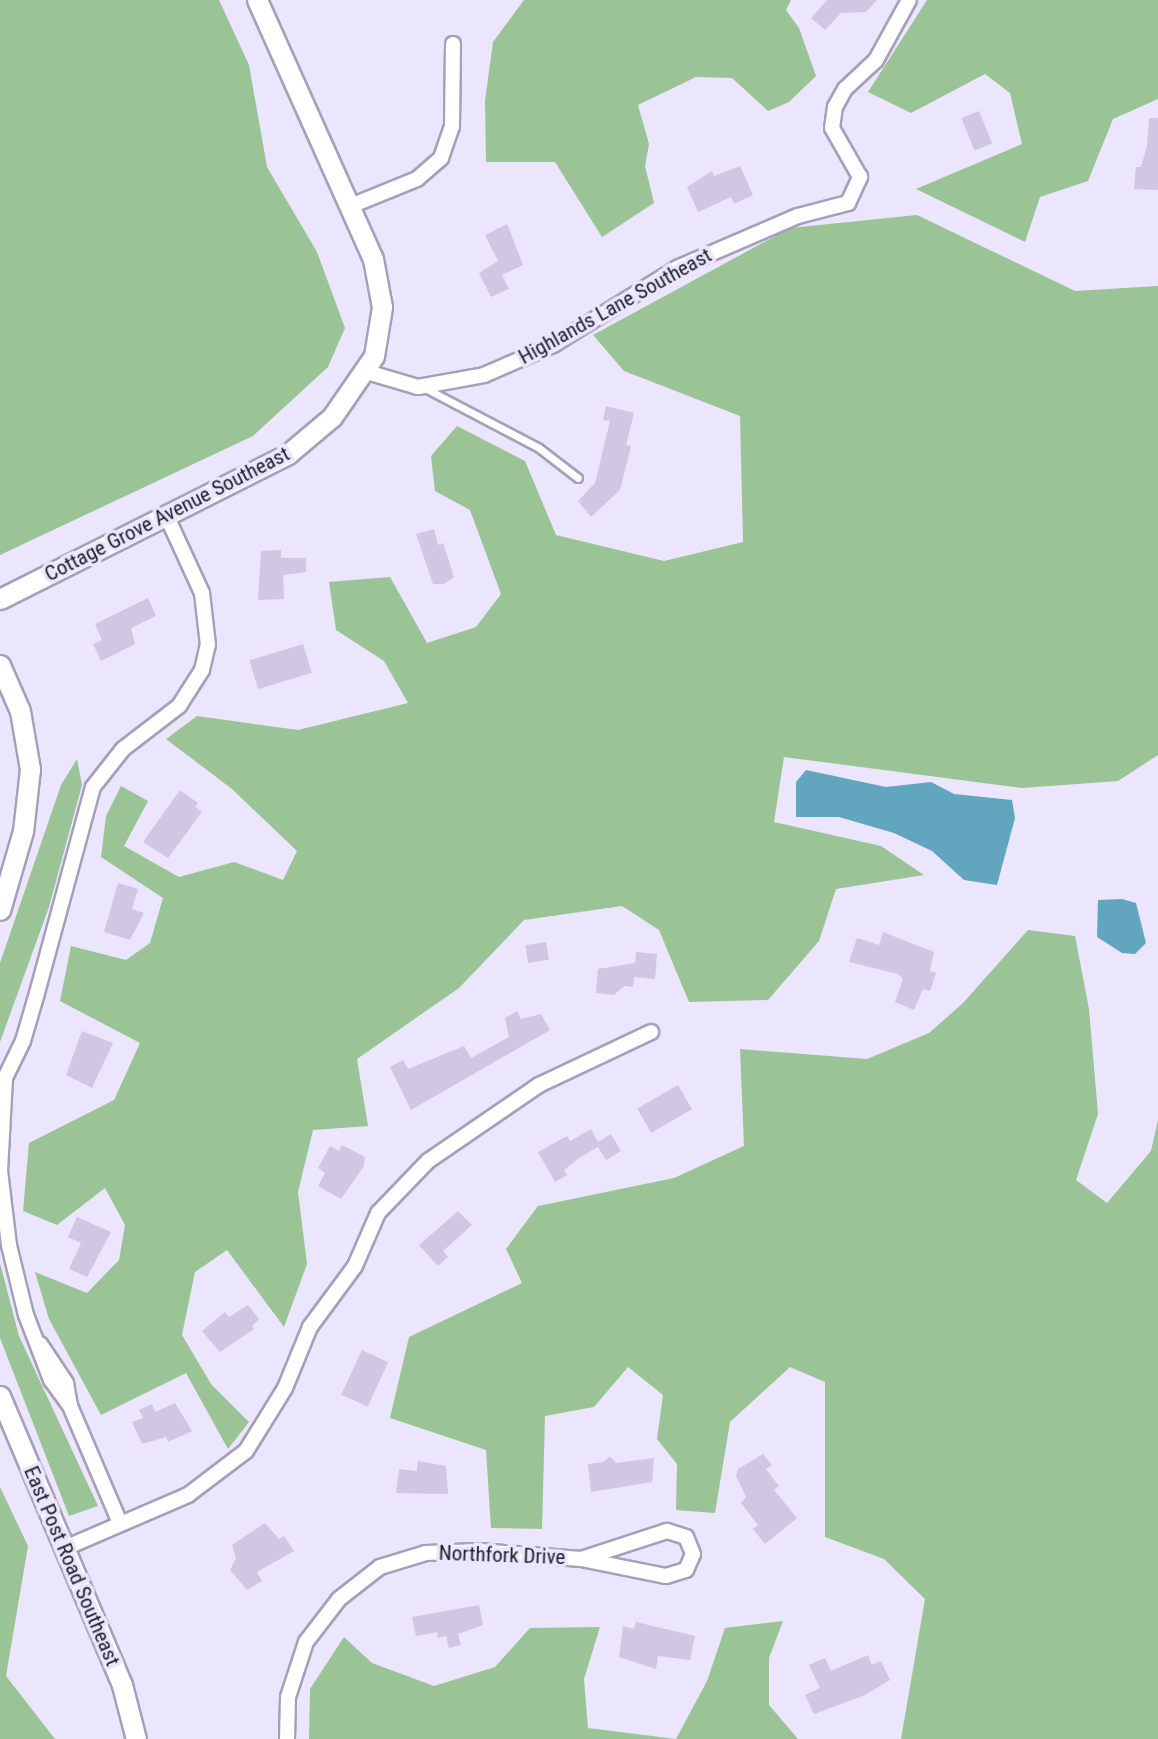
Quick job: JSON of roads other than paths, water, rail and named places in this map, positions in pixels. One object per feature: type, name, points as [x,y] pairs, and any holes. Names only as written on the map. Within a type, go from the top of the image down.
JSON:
[{"type":"main road","name":"Cottage Grove Avenue Southeast","points":[[0,599],[167,517],[304,442],[332,417],[367,372],[380,337],[381,291],[353,205],[257,0]]},
{"type":"main road","points":[[0,665],[20,711],[30,769],[23,831],[0,910]]},
{"type":"main road","name":"East Post Road Southeast","points":[[0,1396],[122,1685],[136,1739]]},
{"type":"street","name":"Highlands Lane Southeast","points":[[367,372],[422,387],[484,375],[533,355],[677,268],[751,234],[848,203],[860,177],[832,128],[835,107],[845,89],[876,60],[909,0]]},
{"type":"street","points":[[353,205],[417,179],[442,158],[452,126],[453,44]]},
{"type":"street","points":[[120,1523],[69,1406],[66,1382],[39,1343],[26,1315],[3,1209],[0,1171],[5,1077],[23,1041],[93,787],[123,749],[179,706],[202,670],[208,645],[202,593],[167,517]]},
{"type":"street","points":[[65,1548],[188,1495],[246,1451],[285,1388],[310,1327],[355,1266],[378,1213],[428,1161],[539,1085],[651,1032]]},
{"type":"street","name":"Northfork Drive","points":[[287,1739],[288,1697],[306,1642],[339,1598],[380,1567],[406,1556],[445,1550],[581,1559],[666,1576],[686,1570],[693,1554],[686,1537],[667,1531],[581,1559]]},
{"type":"lane","points":[[422,387],[539,448],[578,478]]},
{"type":"water","points":[[806,770],[886,787],[931,782],[954,794],[1012,800],[1015,818],[997,885],[964,880],[932,851],[894,833],[839,817],[796,817],[796,782]]},
{"type":"water","points":[[1122,899],[1136,903],[1146,943],[1135,954],[1122,953],[1097,937],[1098,900]]}]
